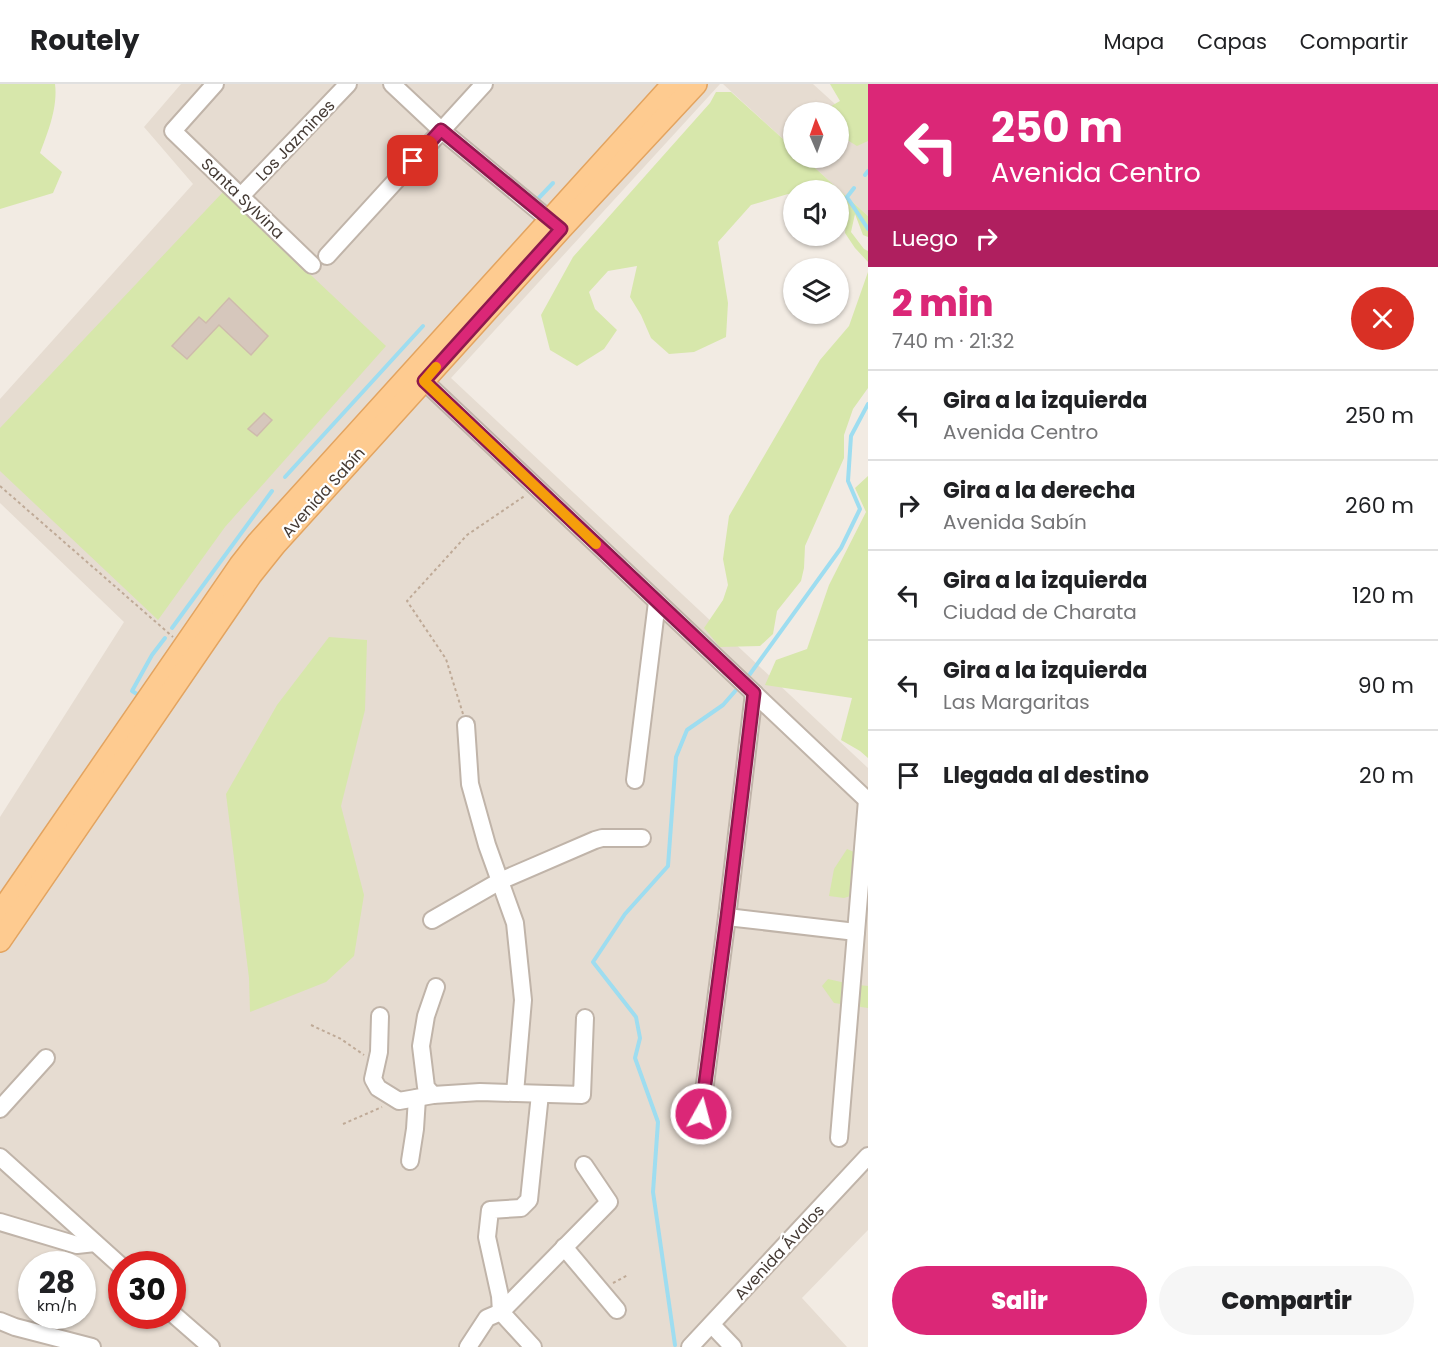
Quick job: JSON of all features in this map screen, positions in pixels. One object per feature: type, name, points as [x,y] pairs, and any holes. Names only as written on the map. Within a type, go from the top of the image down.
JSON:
[{"type":"main road","name":"Avenida Sabín","points":[[0,940],[251,575],[275,545],[424,381],[674,84]]},
{"type":"main road","name":"Avenida Sabín","points":[[0,913],[258,542],[555,225],[696,84]]},
{"type":"street","name":"Santa Sylvina","points":[[215,84],[173,131],[312,265]]},
{"type":"street","name":"Los Jazmines","points":[[241,196],[348,84]]},
{"type":"street","points":[[392,84],[441,130],[555,225]]},
{"type":"street","points":[[327,256],[484,84]]},
{"type":"street","points":[[424,381],[868,801],[839,1138]]},
{"type":"street","points":[[635,780],[657,602]]},
{"type":"street","points":[[701,1114],[754,693]]},
{"type":"street","points":[[466,725],[470,784],[487,845],[515,923],[524,1000],[515,1093]]},
{"type":"street","points":[[432,920],[500,881],[602,838],[642,838]]},
{"type":"street","points":[[727,917],[856,932]]},
{"type":"street","points":[[410,1161],[415,1129],[426,1087],[421,1046],[426,1016],[436,987]]},
{"type":"street","points":[[380,1016],[379,1052],[373,1079],[378,1088],[399,1101],[425,1096],[480,1092],[582,1095],[585,1018]]},
{"type":"street","points":[[0,1108],[46,1058]]},
{"type":"street","points":[[533,1347],[501,1312],[500,1296],[487,1237],[490,1210],[521,1208],[529,1200],[540,1094]]},
{"type":"street","points":[[0,1156],[108,1255]]},
{"type":"street","name":"Avenida Ávalos","points":[[690,1347],[868,1156]]},
{"type":"street","points":[[468,1347],[486,1318],[501,1312],[609,1203],[584,1165]]},
{"type":"street","points":[[0,1222],[77,1245],[95,1244]]},
{"type":"street","points":[[564,1247],[617,1310]]},
{"type":"street","points":[[0,1321],[92,1347]]},
{"type":"street","points":[[186,1325],[209,1346]]},
{"type":"street","points":[[712,1325],[733,1347]]},
{"type":"path","points":[[0,486],[184,646]]},
{"type":"path","points":[[466,725],[446,659],[406,601],[467,535],[537,488]]},
{"type":"path","points":[[311,1025],[341,1039],[376,1064]]},
{"type":"path","points":[[343,1124],[399,1101]]},
{"type":"path","points":[[600,1290],[628,1275]]},
{"type":"shaded area","points":[[181,84],[720,84],[451,378],[868,768],[868,1230],[802,1298],[847,1347],[0,1347],[0,817],[124,622],[0,503],[0,399],[193,184],[144,127]]},
{"type":"shaded area","points":[[723,84],[813,84],[833,102],[783,102],[783,139]]},
{"type":"shaded area","points":[[849,117],[868,134],[868,216],[849,199],[849,180],[828,180],[815,168],[849,168]]},
{"type":"green space","points":[[0,84],[55,84],[54,110],[40,153],[62,172],[53,193],[0,209]]},
{"type":"green space","points":[[830,84],[868,84],[868,141],[857,146],[849,141],[849,102],[838,102],[840,101]]},
{"type":"green space","points":[[716,92],[731,92],[783,139],[783,168],[815,168],[828,180],[783,180],[783,195],[751,205],[718,242],[728,303],[726,337],[694,352],[669,354],[651,338],[630,297],[637,266],[608,271],[589,292],[595,309],[617,330],[604,349],[577,366],[550,350],[541,315],[573,257],[710,103]]},
{"type":"green space","points":[[223,192],[386,346],[225,527],[158,620],[0,471],[0,428]]},
{"type":"green space","points":[[849,199],[868,216],[868,237],[863,235],[855,214],[851,232],[868,251],[868,262],[849,239]]},
{"type":"green space","points":[[868,272],[868,388],[853,409],[844,435],[844,458],[805,546],[801,581],[777,611],[773,634],[760,646],[720,647],[704,628],[723,600],[728,585],[723,559],[729,516],[820,360],[849,326]]},
{"type":"green space","points":[[868,476],[868,758],[841,740],[852,698],[765,685],[776,660],[807,649],[829,585],[866,512],[855,488]]},
{"type":"green space","points":[[329,637],[367,640],[365,710],[341,806],[364,895],[354,956],[326,982],[250,1012],[249,978],[226,794],[277,705]]},
{"type":"green space","points":[[847,849],[868,858],[868,895],[866,891],[844,898],[829,896],[834,869]]},
{"type":"green space","points":[[828,979],[868,986],[868,1008],[834,1003],[822,986]]},
{"type":"building","points":[[229,298],[268,336],[251,355],[219,325],[187,359],[172,346],[199,317],[206,323]]},
{"type":"building","points":[[264,413],[272,420],[257,436],[248,429]]},
{"type":"waterway","points":[[865,175],[868,171]]},
{"type":"waterway","points":[[535,202],[553,183]]},
{"type":"waterway","points":[[854,188],[847,197],[868,229]]},
{"type":"waterway","points":[[285,477],[423,326]]},
{"type":"waterway","points":[[750,674],[841,548],[860,509],[848,481],[851,436],[868,404]]},
{"type":"waterway","points":[[172,628],[272,491]]},
{"type":"waterway","points":[[137,694],[132,691],[152,655],[165,638]]},
{"type":"waterway","points":[[675,1345],[653,1192],[658,1122],[635,1058],[640,1038],[636,1017],[593,962],[625,914],[668,866],[676,757],[687,730],[723,705],[737,689]]},
{"type":"slow traffic","points":[[436,367],[424,381],[596,544]]},
{"type":"route","points":[[413,161],[441,130],[561,229],[424,381],[754,693],[701,1114]]}]
